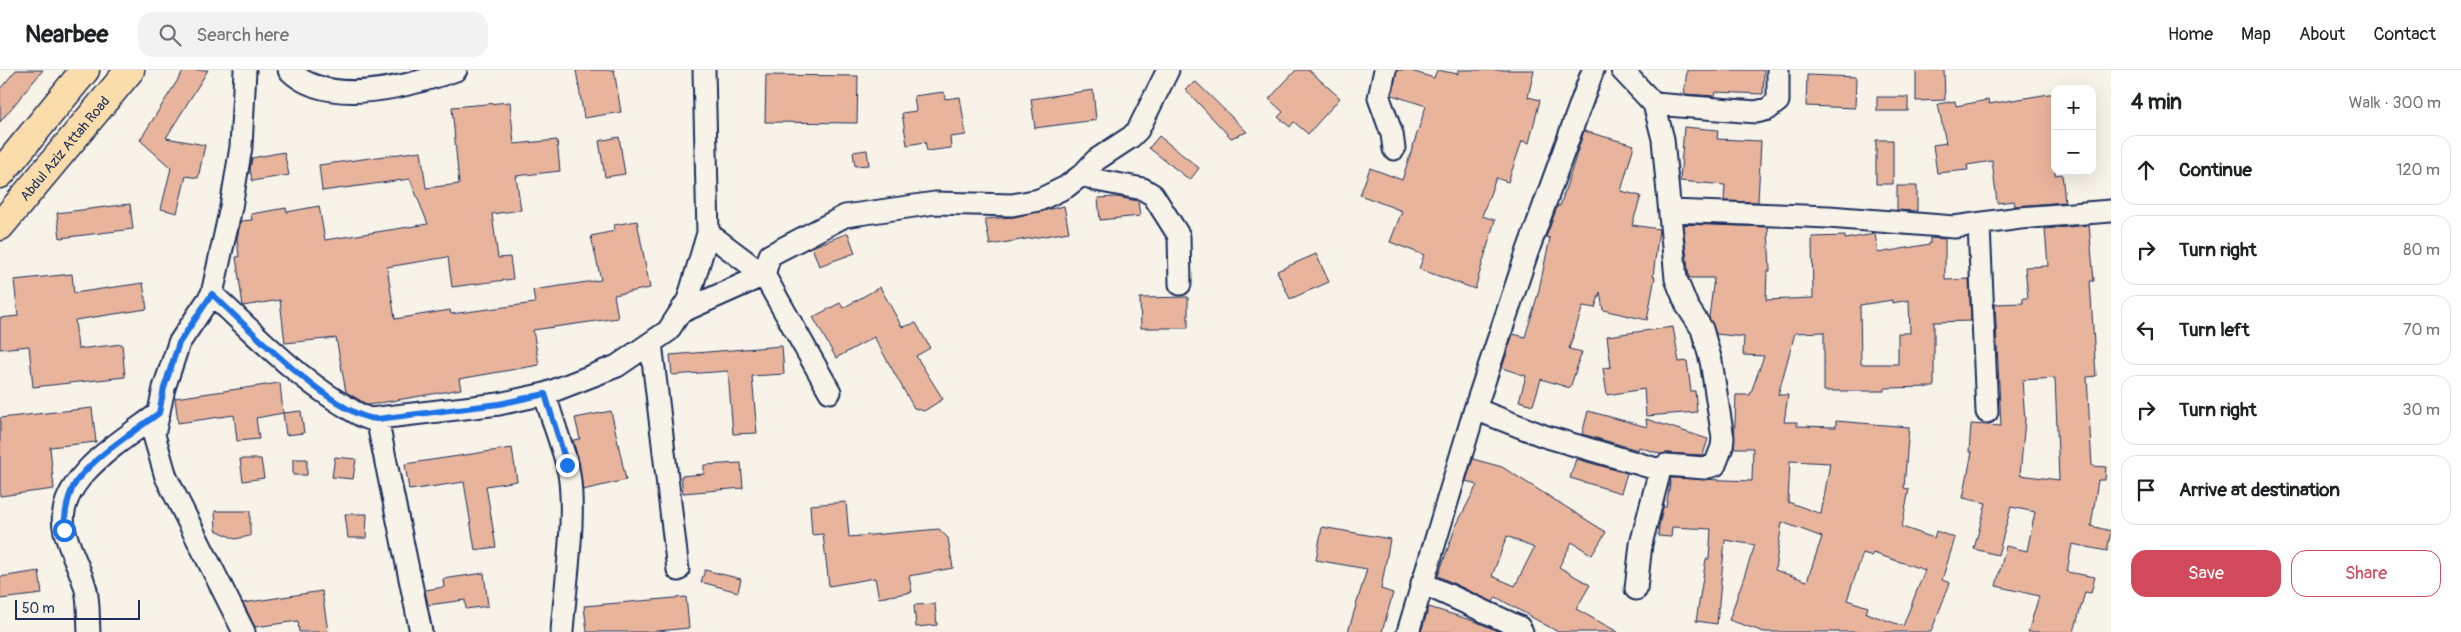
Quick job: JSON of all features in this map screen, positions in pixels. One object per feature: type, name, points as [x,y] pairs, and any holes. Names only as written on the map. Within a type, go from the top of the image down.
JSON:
[{"type":"highway","points":[[0,174],[85,70]]},
{"type":"highway","name":"Abdul Aziz Attah Road","points":[[0,226],[130,70]]},
{"type":"street","points":[[244,632],[166,476],[154,435],[164,388],[179,343],[212,294],[232,207],[241,147],[245,70]]},
{"type":"street","points":[[289,70],[320,89],[368,91],[425,80],[456,70]]},
{"type":"street","points":[[212,294],[288,366],[362,417],[377,419],[499,404],[545,394],[617,366],[668,331],[688,300],[708,233],[704,70]]},
{"type":"street","points":[[681,312],[764,275],[770,255],[845,216],[935,202],[1012,205],[1039,200],[1066,187],[1084,174],[1096,160],[1138,130],[1168,70]]},
{"type":"street","points":[[1385,70],[1379,98],[1394,149]]},
{"type":"street","points":[[1408,632],[1475,409],[1526,253],[1593,70]]},
{"type":"street","points":[[1622,70],[1654,104],[1663,139],[1676,279],[1687,306],[1702,329],[1711,361],[1723,438],[1722,447],[1715,466],[1704,468],[1666,465],[1660,470],[1641,544],[1636,588]]},
{"type":"street","points":[[1654,104],[1756,112],[1768,109],[1778,100],[1778,70]]},
{"type":"street","points":[[1084,174],[1096,180],[1143,189],[1153,195],[1179,236],[1180,284]]},
{"type":"street","points":[[1670,211],[1814,216],[1954,227],[2020,218],[2111,211]]},
{"type":"street","points":[[1979,225],[1986,412]]},
{"type":"street","points":[[708,233],[764,275],[830,392]]},
{"type":"street","points":[[650,343],[678,570]]},
{"type":"street","points":[[545,394],[567,465],[570,493],[562,632]]},
{"type":"street","points":[[1475,409],[1544,436],[1660,470]]},
{"type":"street","points":[[89,632],[86,590],[64,530],[65,508],[73,487],[88,467],[159,413]]},
{"type":"street","points":[[377,419],[421,632]]},
{"type":"street","points":[[1422,583],[1519,627],[1522,632]]},
{"type":"building","points":[[16,70],[43,70],[0,122],[0,89]]},
{"type":"building","points":[[184,70],[208,70],[166,138],[205,145],[198,178],[186,176],[177,213],[161,209],[171,168],[140,140]]},
{"type":"building","points":[[576,70],[614,70],[621,112],[584,118]]},
{"type":"building","points":[[1296,70],[1309,70],[1340,98],[1308,134],[1294,122],[1290,127],[1278,117],[1283,112],[1269,99]]},
{"type":"building","points":[[1397,70],[1408,70],[1434,78],[1437,70],[1458,74],[1458,70],[1534,70],[1528,97],[1540,100],[1529,143],[1522,141],[1508,182],[1496,178],[1482,216],[1495,220],[1475,289],[1419,269],[1424,255],[1390,242],[1402,211],[1360,195],[1370,168],[1402,180],[1426,106],[1392,95]]},
{"type":"building","points":[[1687,70],[1764,70],[1763,94],[1716,92],[1715,96],[1684,94]]},
{"type":"building","points":[[1916,70],[1944,70],[1945,100],[1916,101]]},
{"type":"building","points":[[766,75],[858,76],[857,123],[765,122]]},
{"type":"building","points":[[1807,75],[1856,77],[1855,108],[1806,106]]},
{"type":"building","points":[[1196,82],[1247,132],[1231,138],[1185,89]]},
{"type":"building","points":[[1093,90],[1096,120],[1035,128],[1031,99]]},
{"type":"building","points":[[944,92],[945,99],[960,97],[966,135],[950,137],[951,148],[927,151],[925,142],[907,145],[902,113],[916,111],[914,96]]},
{"type":"building","points":[[2051,94],[2051,175],[2062,175],[2065,202],[2015,206],[2014,201],[1997,203],[1992,161],[1967,165],[1968,170],[1937,173],[1933,145],[1946,143],[1938,104],[1955,101],[1956,106],[1988,100],[1989,104]]},
{"type":"building","points":[[1877,97],[1908,97],[1908,111],[1877,111]]},
{"type":"building","points":[[510,102],[514,144],[557,140],[560,171],[516,176],[521,210],[492,214],[498,258],[510,257],[513,279],[452,287],[448,257],[387,267],[395,319],[450,310],[451,314],[535,303],[533,290],[601,280],[591,236],[615,231],[614,225],[637,221],[650,288],[614,295],[618,318],[533,330],[539,365],[459,379],[461,389],[368,405],[346,392],[336,338],[285,343],[280,300],[243,306],[236,257],[239,257],[237,238],[241,221],[252,220],[251,214],[286,208],[287,212],[319,206],[325,240],[428,224],[410,179],[322,191],[319,165],[421,151],[426,188],[459,184],[452,107]]},
{"type":"building","points":[[1684,127],[1718,130],[1717,139],[1761,141],[1758,202],[1724,201],[1725,185],[1680,181]]},
{"type":"building","points":[[1584,131],[1634,145],[1621,191],[1641,196],[1632,225],[1659,229],[1653,276],[1655,277],[1647,320],[1603,310],[1600,292],[1595,308],[1583,306],[1569,349],[1582,352],[1570,388],[1541,379],[1533,405],[1519,401],[1526,376],[1502,368],[1513,334],[1525,337],[1538,294],[1550,238],[1546,237],[1558,205],[1560,206]]},
{"type":"building","points":[[1159,136],[1199,168],[1190,180],[1149,148]]},
{"type":"building","points":[[619,137],[625,174],[605,177],[599,141]]},
{"type":"building","points":[[1876,140],[1893,140],[1893,184],[1876,184]]},
{"type":"building","points":[[867,150],[869,165],[855,166],[853,152]]},
{"type":"building","points":[[284,152],[289,175],[252,181],[250,169],[252,158]]},
{"type":"building","points":[[1897,186],[1917,186],[1917,211],[1897,210]]},
{"type":"building","points":[[1117,197],[1138,201],[1140,216],[1100,220],[1098,198]]},
{"type":"building","points":[[130,204],[133,229],[60,238],[57,213]]},
{"type":"building","points":[[1064,206],[1069,232],[990,245],[985,219],[1014,217]]},
{"type":"building","points":[[1683,224],[1768,227],[1770,271],[1767,271],[1766,300],[1813,298],[1812,237],[1845,236],[1845,239],[1875,234],[1878,253],[1930,244],[1930,238],[1945,239],[1945,280],[1969,279],[1971,321],[1934,322],[1934,387],[1884,388],[1884,391],[1824,391],[1824,332],[1795,333],[1778,395],[1788,395],[1784,422],[1797,422],[1797,426],[1836,427],[1836,421],[1909,427],[1904,488],[1909,489],[1902,527],[1934,538],[1936,531],[1955,538],[1942,580],[1950,583],[1931,632],[1764,632],[1729,620],[1755,545],[1725,540],[1717,624],[1696,621],[1706,559],[1709,559],[1711,529],[1672,527],[1671,537],[1658,536],[1663,507],[1666,507],[1671,478],[1752,481],[1753,448],[1734,448],[1736,395],[1750,395],[1764,356],[1743,355],[1744,337],[1716,334],[1709,317],[1714,278],[1689,278]],"holes":[[[1892,300],[1892,303],[1909,300],[1910,333],[1898,333],[1898,364],[1861,364],[1860,305]],[[1790,461],[1830,463],[1821,514],[1788,502]],[[1782,522],[1822,537],[1807,581],[1775,570]],[[1863,553],[1872,556],[1873,553],[1925,570],[1903,626],[1866,613],[1868,607],[1847,600]]]},
{"type":"building","points":[[2089,225],[2094,281],[2090,281],[2096,376],[2087,377],[2092,466],[2106,467],[2105,480],[2098,480],[2091,526],[2111,531],[2107,551],[2072,544],[2067,572],[2095,577],[2091,593],[2085,592],[2074,632],[2028,632],[2039,596],[1996,586],[2006,546],[2027,551],[2035,512],[2011,507],[1998,555],[1974,549],[1986,503],[1963,498],[1972,452],[1969,452],[1971,424],[2001,426],[1995,304],[2023,303],[2023,298],[2028,298],[2025,267],[2048,266],[2045,229]],"holes":[[[2055,378],[2059,480],[2020,475],[2025,420],[2022,380]]]},
{"type":"building","points":[[848,233],[855,253],[819,266],[812,247]]},
{"type":"building","points":[[1316,254],[1329,282],[1290,299],[1277,271]]},
{"type":"building","points":[[72,274],[74,293],[143,283],[147,309],[75,320],[78,349],[122,344],[125,377],[33,387],[29,346],[0,349],[0,318],[18,316],[14,280]]},
{"type":"building","points":[[880,287],[902,327],[916,323],[930,348],[916,356],[943,399],[924,411],[914,408],[874,337],[836,358],[813,317],[840,303],[843,308]]},
{"type":"building","points":[[1188,297],[1188,328],[1141,328],[1140,298]]},
{"type":"building","points":[[1673,327],[1679,362],[1687,361],[1691,391],[1695,391],[1697,412],[1646,416],[1644,389],[1607,395],[1603,368],[1611,367],[1607,336]]},
{"type":"building","points":[[782,346],[784,374],[752,376],[757,433],[733,434],[728,371],[672,375],[670,355]]},
{"type":"building","points":[[280,383],[283,413],[256,418],[259,439],[237,441],[234,415],[178,423],[175,398]]},
{"type":"building","points":[[92,408],[96,442],[50,447],[54,489],[0,496],[0,418]]},
{"type":"building","points":[[301,411],[304,433],[286,435],[283,413]]},
{"type":"building","points":[[611,411],[626,480],[583,490],[579,462],[573,440],[580,439],[575,418]]},
{"type":"building","points":[[1588,411],[1647,427],[1646,419],[1708,439],[1703,455],[1661,454],[1639,447],[1638,450],[1582,434]]},
{"type":"building","points":[[512,448],[517,481],[486,486],[496,547],[475,550],[464,482],[409,490],[405,464]]},
{"type":"building","points":[[335,457],[356,459],[353,479],[332,477]]},
{"type":"building","points":[[240,459],[261,459],[264,478],[243,481]]},
{"type":"building","points":[[293,459],[307,459],[307,475],[293,475]]},
{"type":"building","points":[[1473,459],[1502,467],[1606,532],[1592,555],[1572,542],[1559,567],[1590,585],[1576,609],[1618,632],[1558,632],[1496,597],[1493,602],[1438,576],[1456,526],[1477,485],[1466,481]],"holes":[[[1507,536],[1534,548],[1515,586],[1492,576]]]},
{"type":"building","points":[[1576,459],[1627,473],[1621,493],[1570,478]]},
{"type":"building","points":[[741,463],[743,488],[683,493],[681,476],[704,474],[704,465]]},
{"type":"building","points":[[846,502],[849,537],[939,529],[948,538],[953,568],[909,576],[912,592],[879,598],[875,578],[829,586],[823,534],[812,535],[810,505]]},
{"type":"building","points":[[215,511],[250,511],[250,536],[235,539],[216,530]]},
{"type":"building","points":[[345,514],[367,514],[366,538],[348,538]]},
{"type":"building","points":[[1322,527],[1390,539],[1381,589],[1393,593],[1382,632],[1348,632],[1367,569],[1316,560]]},
{"type":"building","points":[[705,570],[741,579],[738,592],[701,582]]},
{"type":"building","points":[[39,571],[42,594],[0,599],[0,577]]},
{"type":"building","points":[[484,573],[488,606],[466,609],[465,600],[428,605],[425,590],[444,587],[443,579]]},
{"type":"building","points":[[322,591],[328,632],[299,632],[298,621],[255,627],[243,603]]},
{"type":"building","points":[[686,597],[689,628],[647,632],[587,632],[584,606]]},
{"type":"building","points":[[935,604],[937,625],[916,627],[914,605]]},
{"type":"building","points":[[1429,607],[1477,622],[1500,632],[1421,632]]},
{"type":"route","points":[[64,530],[65,508],[73,487],[88,467],[159,413],[164,388],[179,343],[212,294],[288,366],[324,393],[362,417],[377,419],[499,404],[545,394],[567,465]]}]
